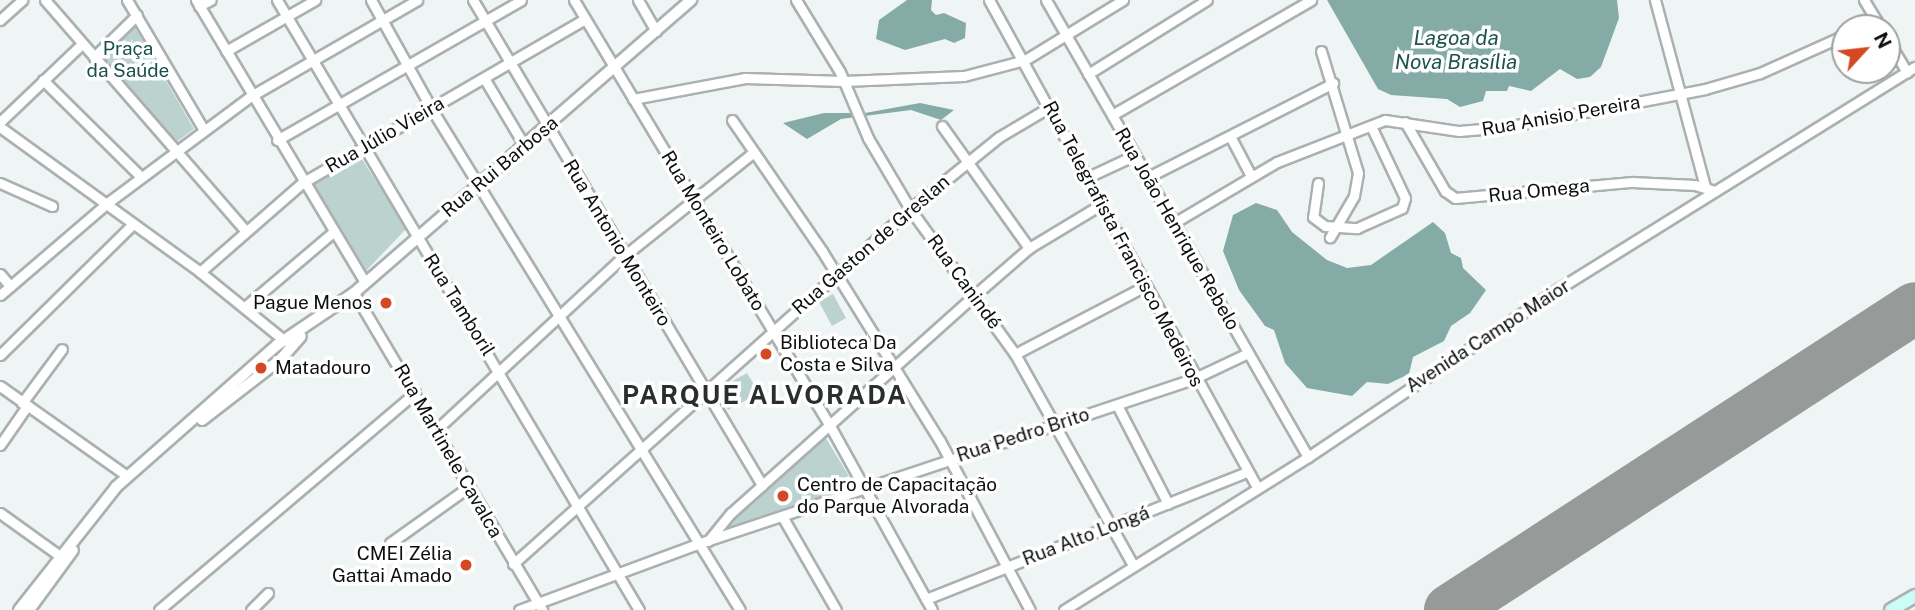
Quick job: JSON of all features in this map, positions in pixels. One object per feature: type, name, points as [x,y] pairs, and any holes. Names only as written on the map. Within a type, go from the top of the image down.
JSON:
[{"type":"main road","points":[[1891,610],[1915,596]]},
{"type":"main road","points":[[1907,610],[1915,605]]},
{"type":"street","points":[[0,20],[23,0]]},
{"type":"street","points":[[45,0],[173,152],[246,231]]},
{"type":"street","points":[[127,0],[204,130]]},
{"type":"street","points":[[211,0],[197,3],[332,233],[365,282]]},
{"type":"street","name":"Rua Tamboril","points":[[277,0],[417,238],[501,372],[639,610]]},
{"type":"street","points":[[226,51],[315,0]]},
{"type":"street","points":[[370,0],[431,108],[642,450],[704,542],[740,610]]},
{"type":"street","points":[[0,295],[106,204],[251,96],[417,0]]},
{"type":"street","name":"Rua Antonio Monteiro","points":[[473,0],[624,256],[708,389],[762,485]]},
{"type":"street","points":[[277,140],[521,0]]},
{"type":"street","name":"Rua Monteiro Lobato","points":[[574,0],[830,426],[932,610]]},
{"type":"street","points":[[638,0],[656,30]]},
{"type":"street","name":"Rua Rui Barbosa","points":[[19,610],[102,499],[127,476],[285,341],[306,330],[354,293],[615,69],[691,0]]},
{"type":"street","name":"Rua Telegrafista Francisco Medeiros","points":[[989,0],[1051,106],[1193,379],[1257,487]]},
{"type":"street","name":"Rua João Henrique Rebelo","points":[[1046,0],[1133,156],[1308,457]]},
{"type":"street","points":[[633,99],[723,80],[844,82],[940,79],[1025,60],[1123,0]]},
{"type":"street","points":[[1088,74],[1208,0]]},
{"type":"street","points":[[1112,115],[1311,0]]},
{"type":"street","points":[[1655,0],[1704,186]]},
{"type":"street","name":"Rua Canindé","points":[[799,1],[844,82],[861,124],[910,209],[976,294],[1015,354],[1133,565]]},
{"type":"street","points":[[94,58],[137,15]]},
{"type":"street","name":"Rua Júlio Vieira","points":[[200,272],[302,183],[585,19]]},
{"type":"street","name":"Rua Anisio Pereira","points":[[1172,224],[1251,176],[1294,154],[1385,120],[1459,131],[1490,130],[1681,94],[1760,73],[1831,41]]},
{"type":"street","points":[[0,122],[82,44]]},
{"type":"street","points":[[1321,51],[1348,136],[1358,183],[1333,233]]},
{"type":"street","name":"Avenida Campo Maior","points":[[1064,610],[1308,457],[1715,191],[1911,69]]},
{"type":"street","points":[[484,78],[524,145]]},
{"type":"street","points":[[43,80],[141,177]]},
{"type":"street","points":[[1146,178],[1231,138],[1333,83]]},
{"type":"street","name":"Rua Gaston de Greslan","points":[[513,564],[910,209],[968,162],[1051,106]]},
{"type":"street","points":[[732,120],[836,274],[951,459],[1010,566],[1030,610]]},
{"type":"street","name":"Rua Omega","points":[[1405,122],[1445,191],[1455,198],[1632,182],[1704,186],[1715,191]]},
{"type":"street","points":[[942,126],[1029,248]]},
{"type":"street","points":[[1333,233],[1370,224],[1399,211],[1405,201],[1371,126]]},
{"type":"street","points":[[0,127],[246,306],[285,341]]},
{"type":"street","points":[[1231,138],[1251,176]]},
{"type":"street","points":[[436,430],[624,256],[693,197],[754,152]]},
{"type":"street","points":[[1088,177],[1133,156]]},
{"type":"street","points":[[0,183],[52,206]]},
{"type":"street","points":[[1318,183],[1314,219],[1333,233]]},
{"type":"street","points":[[704,542],[762,485],[1029,248],[1102,204]]},
{"type":"street","points":[[0,355],[133,224]]},
{"type":"street","points":[[246,306],[332,233]]},
{"type":"street","points":[[0,274],[10,286]]},
{"type":"street","points":[[1015,354],[1145,286]]},
{"type":"street","name":"Rua Martinele Cavalca","points":[[354,293],[540,607]]},
{"type":"street","name":"Rua Rui Barbosa","points":[[29,610],[105,506],[208,414],[281,359],[306,330]]},
{"type":"street","points":[[0,445],[62,349]]},
{"type":"street","name":"Rua Pedro Brito","points":[[519,610],[540,607],[704,542],[1193,379],[1248,353]]},
{"type":"street","points":[[0,386],[127,476]]},
{"type":"street","points":[[159,610],[415,393]]},
{"type":"street","points":[[1117,405],[1168,504]]},
{"type":"street","name":"Rua Alto Longá","points":[[926,599],[1114,528],[1246,472]]},
{"type":"street","points":[[390,543],[470,486]]},
{"type":"street","points":[[0,513],[60,556]]},
{"type":"street","points":[[782,516],[836,610]]},
{"type":"street","points":[[251,610],[268,593]]},
{"type":"green space","name":"Praça da Saúde","points":[[133,24],[194,129],[171,146],[97,58]]},
{"type":"green space","points":[[359,155],[407,228],[364,273],[308,183]]},
{"type":"green space","points":[[833,294],[846,318],[832,326],[819,302]]},
{"type":"green space","points":[[747,373],[759,393],[728,410],[716,390]]},
{"type":"green space","points":[[824,435],[855,486],[715,534]]},
{"type":"water","points":[[907,0],[932,0],[931,10],[936,15],[944,13],[966,23],[965,38],[954,43],[945,39],[905,50],[876,39],[879,20]]},
{"type":"water","name":"Lagoa da Nova Brasília","points":[[1327,0],[1617,0],[1619,18],[1601,67],[1590,77],[1577,79],[1560,69],[1531,91],[1509,86],[1507,91],[1486,91],[1483,101],[1460,107],[1447,99],[1391,95],[1378,89]]},
{"type":"water","points":[[920,103],[954,110],[941,120],[911,110],[841,119],[807,139],[783,123],[824,113],[865,113]]},
{"type":"water","points":[[1256,203],[1277,210],[1292,232],[1327,260],[1347,268],[1371,265],[1433,222],[1445,233],[1451,253],[1461,258],[1463,268],[1486,290],[1470,313],[1451,326],[1444,341],[1413,357],[1409,374],[1388,384],[1367,382],[1352,396],[1307,388],[1285,363],[1274,330],[1265,326],[1239,290],[1223,251],[1233,215]]},
{"type":"runway","points":[[1450,610],[1915,308]]},
{"type":"place","name":"Pague Menos","points":[[386,303]]},
{"type":"place","name":"Biblioteca Da Costa e Silva","points":[[766,354]]},
{"type":"place","name":"Matadouro","points":[[261,368]]},
{"type":"place","name":"Centro de Capacitação do Parque Alvorada","points":[[783,496]]},
{"type":"place","name":"CMEI Zélia Gattai Amado","points":[[466,565]]},
{"type":"district","name":"PARQUE ALVORADA","points":[[765,395]]}]
